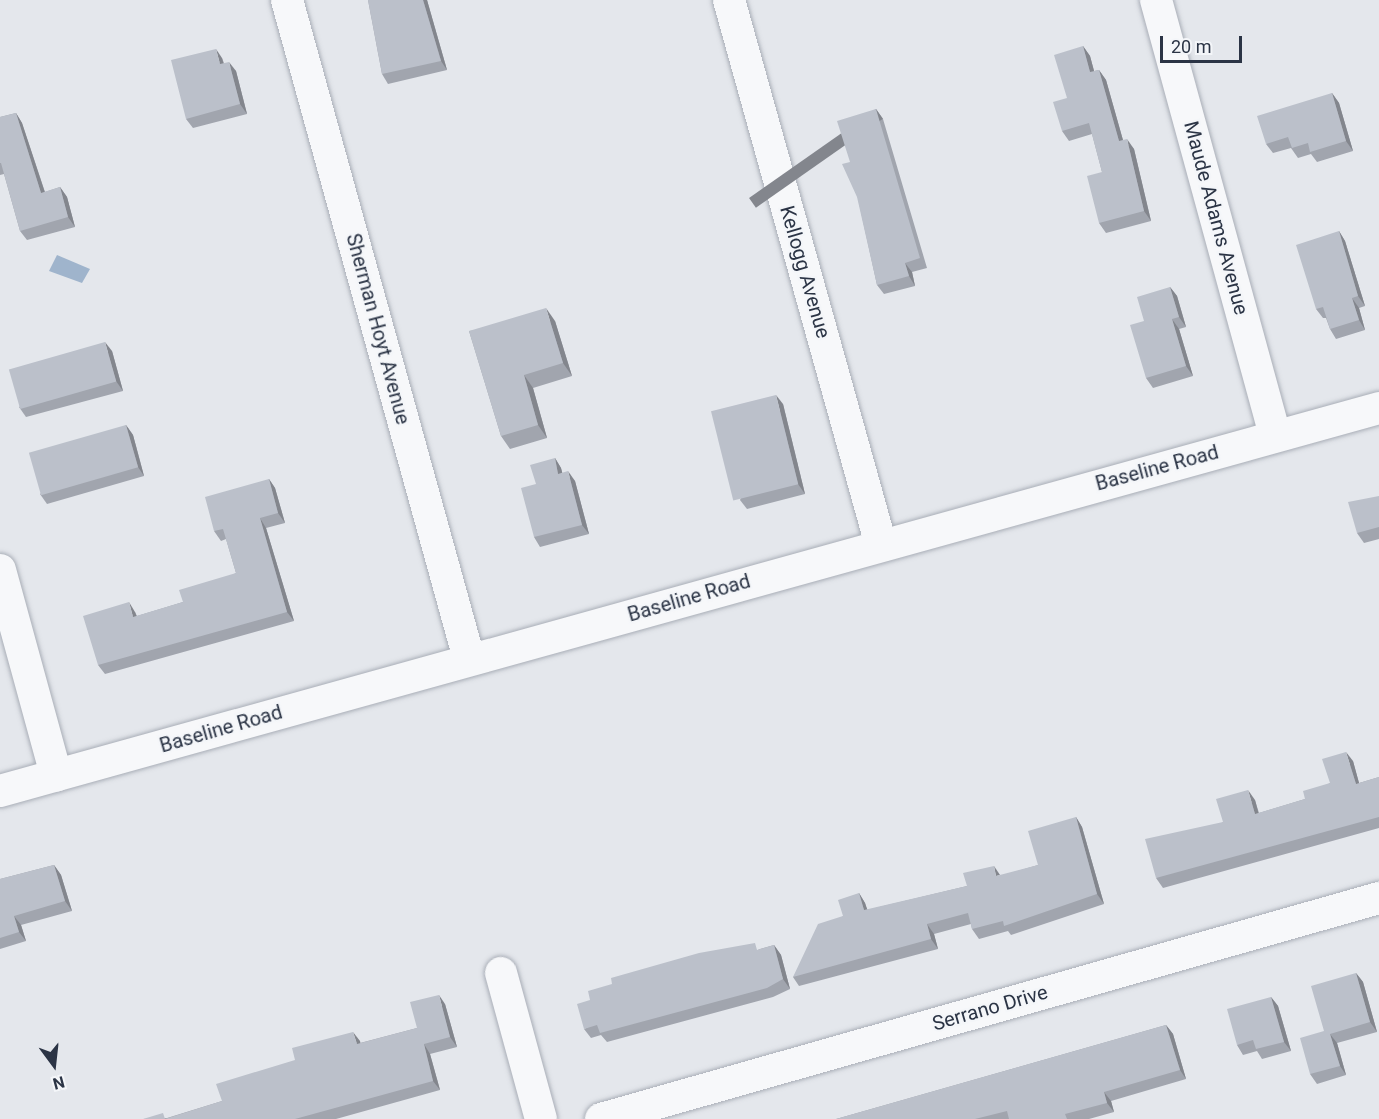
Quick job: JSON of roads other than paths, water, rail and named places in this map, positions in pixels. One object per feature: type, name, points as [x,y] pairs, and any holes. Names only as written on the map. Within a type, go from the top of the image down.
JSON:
[{"type":"street","name":"Sherman Hoyt Avenue","points":[[287,0],[470,659]]},
{"type":"street","name":"Kellogg Avenue","points":[[729,0],[880,544]]},
{"type":"street","name":"Maude Adams Avenue","points":[[1156,0],[1275,436]]},
{"type":"street","name":"Baseline Road","points":[[0,791],[880,544],[1379,408]]},
{"type":"street","points":[[0,570],[56,775]]},
{"type":"street","name":"Serrano Drive","points":[[600,1119],[1379,898]]},
{"type":"street","points":[[501,973],[541,1119]]},
{"type":"water","points":[[57,255],[90,269],[82,283],[49,271]]}]
